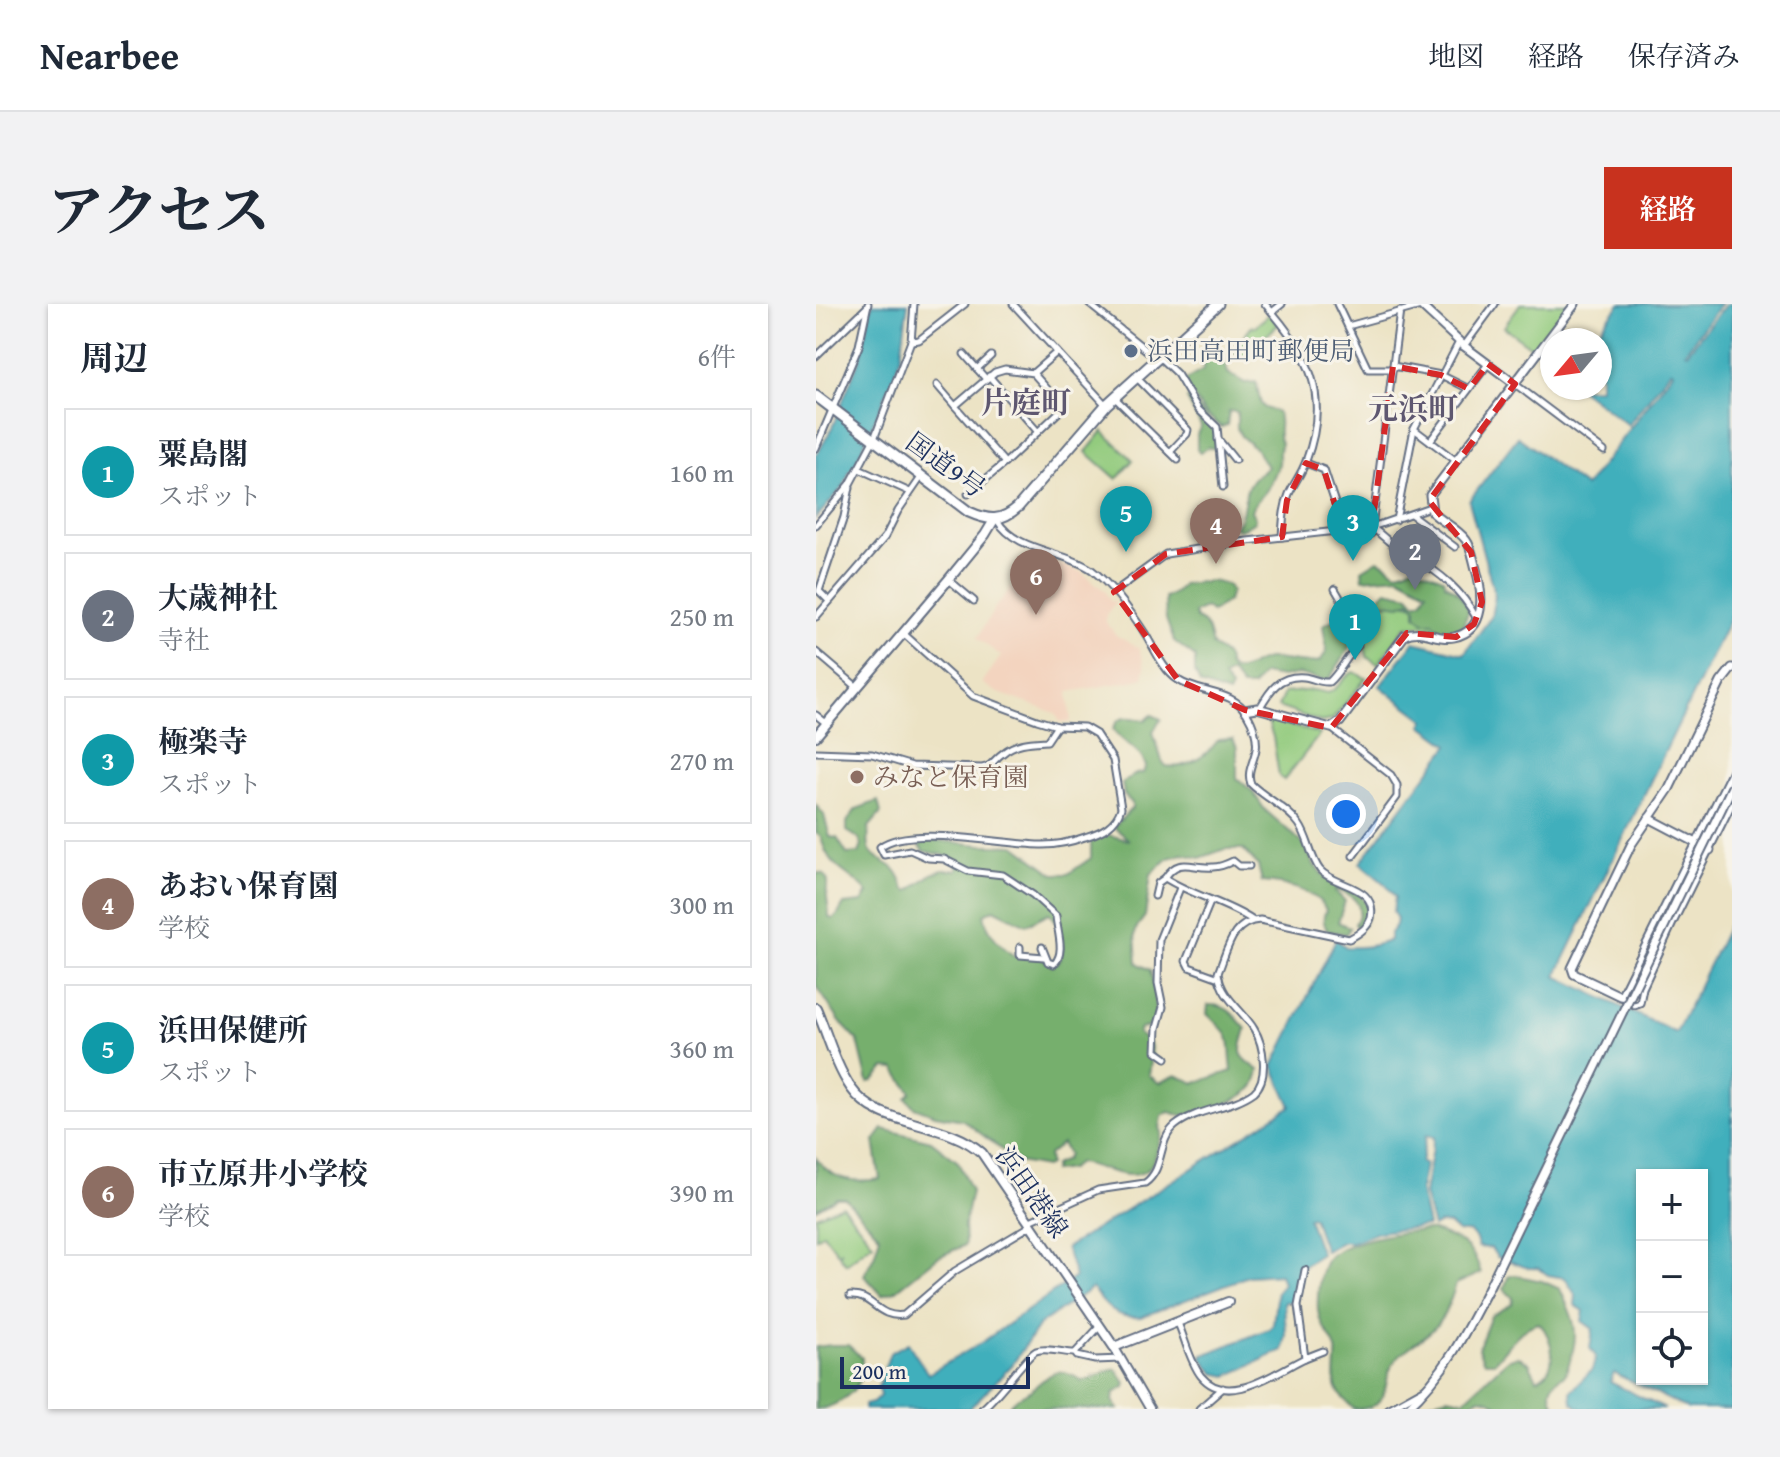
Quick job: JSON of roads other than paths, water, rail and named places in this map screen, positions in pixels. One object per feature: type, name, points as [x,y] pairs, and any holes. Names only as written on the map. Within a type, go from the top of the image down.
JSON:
[{"type":"highway","name":"国道9号","points":[[816,396],[969,512],[996,520],[1018,507],[1106,405],[1218,304]]},
{"type":"main road","points":[[816,736],[996,520]]},
{"type":"main road","name":"浜田港線","points":[[817,1012],[820,1030],[846,1079],[863,1101],[886,1114],[944,1130],[972,1144],[992,1166],[1114,1347]]},
{"type":"main road","points":[[1114,1347],[1228,1302]]},
{"type":"street","points":[[816,525],[859,469],[911,341],[914,304]]},
{"type":"street","points":[[911,341],[919,340],[965,304]]},
{"type":"street","points":[[1013,304],[1106,405]]},
{"type":"street","points":[[1089,304],[1177,374],[1198,409],[1213,422],[1223,487]]},
{"type":"street","points":[[1265,304],[1300,349],[1315,378],[1315,424],[1306,463],[1287,500],[1282,537]]},
{"type":"street","points":[[1272,312],[1282,304]]},
{"type":"street","points":[[1337,304],[1368,369],[1393,367],[1441,375],[1469,389]]},
{"type":"street","points":[[1395,521],[1414,429],[1441,375],[1461,344],[1495,304]]},
{"type":"street","points":[[1331,728],[1340,722],[1405,635],[1420,632],[1456,637],[1469,630],[1477,619],[1482,602],[1469,546],[1463,537],[1437,517],[1430,507],[1431,493],[1575,304]]},
{"type":"street","points":[[816,356],[868,305]]},
{"type":"street","points":[[816,448],[859,346],[868,305]]},
{"type":"street","points":[[1348,326],[1423,305],[1461,344],[1604,451]]},
{"type":"street","points":[[1372,531],[1400,311]]},
{"type":"street","points":[[1033,373],[1057,352]]},
{"type":"street","points":[[964,354],[1038,432]]},
{"type":"street","points":[[977,369],[991,356]]},
{"type":"street","points":[[1430,441],[1488,364]]},
{"type":"street","points":[[955,406],[1002,369],[1033,373],[1061,408],[968,494]]},
{"type":"street","points":[[1137,378],[1188,430],[1170,452]]},
{"type":"street","points":[[937,385],[1005,463]]},
{"type":"street","points":[[1115,397],[1178,460]]},
{"type":"street","points":[[1414,429],[1455,460]]},
{"type":"street","points":[[1218,439],[1235,460]]},
{"type":"street","points":[[1306,463],[1325,471],[1344,530]]},
{"type":"street","points":[[859,469],[910,492]]},
{"type":"street","points":[[816,617],[885,537],[922,476]]},
{"type":"street","points":[[829,601],[819,591],[844,517],[850,484]]},
{"type":"street","points":[[1114,592],[1166,554],[1344,530],[1372,531],[1430,507]]},
{"type":"street","points":[[1412,515],[1455,547]]},
{"type":"street","points":[[996,520],[1011,537],[1077,561],[1100,577],[1144,632],[1168,671],[1178,680],[1222,696],[1245,710],[1259,709],[1331,728],[1391,775],[1397,785],[1397,797],[1353,856]]},
{"type":"street","points":[[1372,531],[1406,556],[1412,556],[1448,580],[1465,597],[1477,619]]},
{"type":"street","points":[[949,579],[974,601]]},
{"type":"street","points":[[1259,709],[1272,688],[1282,680],[1305,677],[1329,682],[1342,668],[1349,653],[1358,646],[1357,617],[1335,589]]},
{"type":"street","points":[[903,633],[973,696],[1057,726],[1084,727],[1096,734],[1113,760],[1122,798],[1119,814],[1110,826],[1094,834],[1068,843],[1040,845],[912,836],[882,844],[880,850],[887,856],[910,850],[928,858],[944,859],[968,871],[1003,875],[1020,885],[1056,916],[1061,952],[1054,964],[1038,955],[1020,955],[1020,947]]},
{"type":"street","points":[[816,652],[857,687]]},
{"type":"street","points":[[1732,668],[1721,682],[1669,789],[1631,845],[1571,971],[1634,1005],[1640,1003],[1643,988],[1673,923],[1732,804]]},
{"type":"street","points":[[1165,878],[1180,888],[1253,920],[1349,939],[1363,930],[1371,917],[1370,906],[1361,892],[1322,872],[1298,823],[1251,784],[1249,773],[1256,740],[1245,710]]},
{"type":"street","points":[[816,715],[826,724]]},
{"type":"street","points":[[816,752],[872,754],[912,766],[982,768],[992,765],[1002,753],[1021,743],[1047,741],[1057,726]]},
{"type":"street","points":[[1620,996],[1732,770]]},
{"type":"street","points":[[1406,1409],[1429,1387],[1457,1349],[1732,787]]},
{"type":"street","points":[[1649,818],[1710,850]]},
{"type":"street","points":[[1155,896],[1158,883],[1182,863],[1215,867],[1233,861],[1239,866],[1249,866]]},
{"type":"street","points":[[1166,1058],[1158,1054],[1156,1048],[1163,1007],[1158,983],[1159,940],[1180,888]]},
{"type":"street","points":[[1211,900],[1186,961],[1189,967],[1219,978]]},
{"type":"street","points":[[850,1296],[866,1298],[882,1312],[904,1315],[955,1271],[1031,1223],[1098,1190],[1145,1183],[1155,1174],[1166,1135],[1172,1129],[1185,1120],[1256,1090],[1263,1081],[1264,1073],[1257,1033],[1224,991],[1219,978],[1237,930],[1243,923],[1253,920]]},
{"type":"street","points":[[1042,947],[1045,958]]},
{"type":"street","points":[[1305,1270],[1298,1306],[1305,1358]]},
{"type":"street","points":[[1178,1323],[1198,1372],[1209,1382],[1223,1388],[1241,1389],[1323,1351]]},
{"type":"street","points":[[1075,1353],[1100,1326]]},
{"type":"street","points":[[1114,1347],[1150,1409]]},
{"type":"street","points":[[982,1409],[1033,1352],[1075,1353],[1095,1360],[1122,1359]]},
{"type":"street","points":[[1388,1409],[1429,1387]]},
{"type":"street","points":[[1199,1409],[1223,1388]]},
{"type":"water","points":[[872,304],[908,304],[901,355],[853,469],[844,486],[816,518],[816,456],[831,430],[861,355]]},
{"type":"water","points":[[1620,304],[1721,304],[1687,353],[1726,304],[1732,304],[1732,614],[1556,976],[1676,1033],[1732,918],[1732,1409],[1688,1409],[1639,1385],[1708,1385],[1708,1169],[1636,1169],[1636,1384],[1614,1373],[1610,1382],[1665,1409],[1581,1409],[1572,1402],[1571,1391],[1592,1370],[1596,1357],[1590,1348],[1593,1329],[1582,1321],[1584,1311],[1575,1305],[1576,1296],[1565,1278],[1497,1257],[1491,1248],[1478,1247],[1470,1232],[1458,1232],[1449,1224],[1440,1223],[1433,1227],[1424,1194],[1434,1137],[1426,1135],[1420,1190],[1428,1226],[1379,1232],[1352,1242],[1342,1242],[1325,1251],[1313,1217],[1308,1218],[1321,1254],[1299,1273],[1294,1302],[1284,1302],[1286,1335],[1283,1350],[1227,1376],[1214,1373],[1201,1356],[1273,1325],[1277,1291],[1283,1284],[1280,1274],[1248,1276],[1141,1317],[1118,1314],[1092,1288],[1039,1325],[1012,1365],[969,1409],[864,1409],[864,1405],[873,1403],[880,1396],[878,1387],[890,1353],[908,1343],[928,1374],[981,1343],[1075,1277],[1066,1248],[1291,1106],[1273,1066],[1336,939],[1346,947],[1374,946],[1390,940],[1390,933],[1396,925],[1393,912],[1395,897],[1360,863],[1449,745],[1422,725],[1425,720],[1380,686],[1414,642],[1464,654],[1491,617],[1495,596],[1469,501],[1518,437],[1585,487],[1673,372],[1671,370],[1628,425],[1595,400],[1612,400],[1612,328],[1601,328]]},
{"type":"place","name":"浜田高田町郵便局","points":[[1131,351]]},
{"type":"place","name":"浜田保健所","points":[[1126,552]]},
{"type":"place","name":"極楽寺","points":[[1353,561]]},
{"type":"place","name":"あおい保育園","points":[[1216,564]]},
{"type":"place","name":"大歳神社","points":[[1415,590]]},
{"type":"place","name":"市立原井小学校","points":[[1036,615]]},
{"type":"place","name":"粟島閣","points":[[1355,660]]},
{"type":"place","name":"みなと保育園","points":[[857,777]]},
{"type":"district","name":"片庭町","points":[[1026,403]]},
{"type":"district","name":"元浜町","points":[[1413,409]]}]
